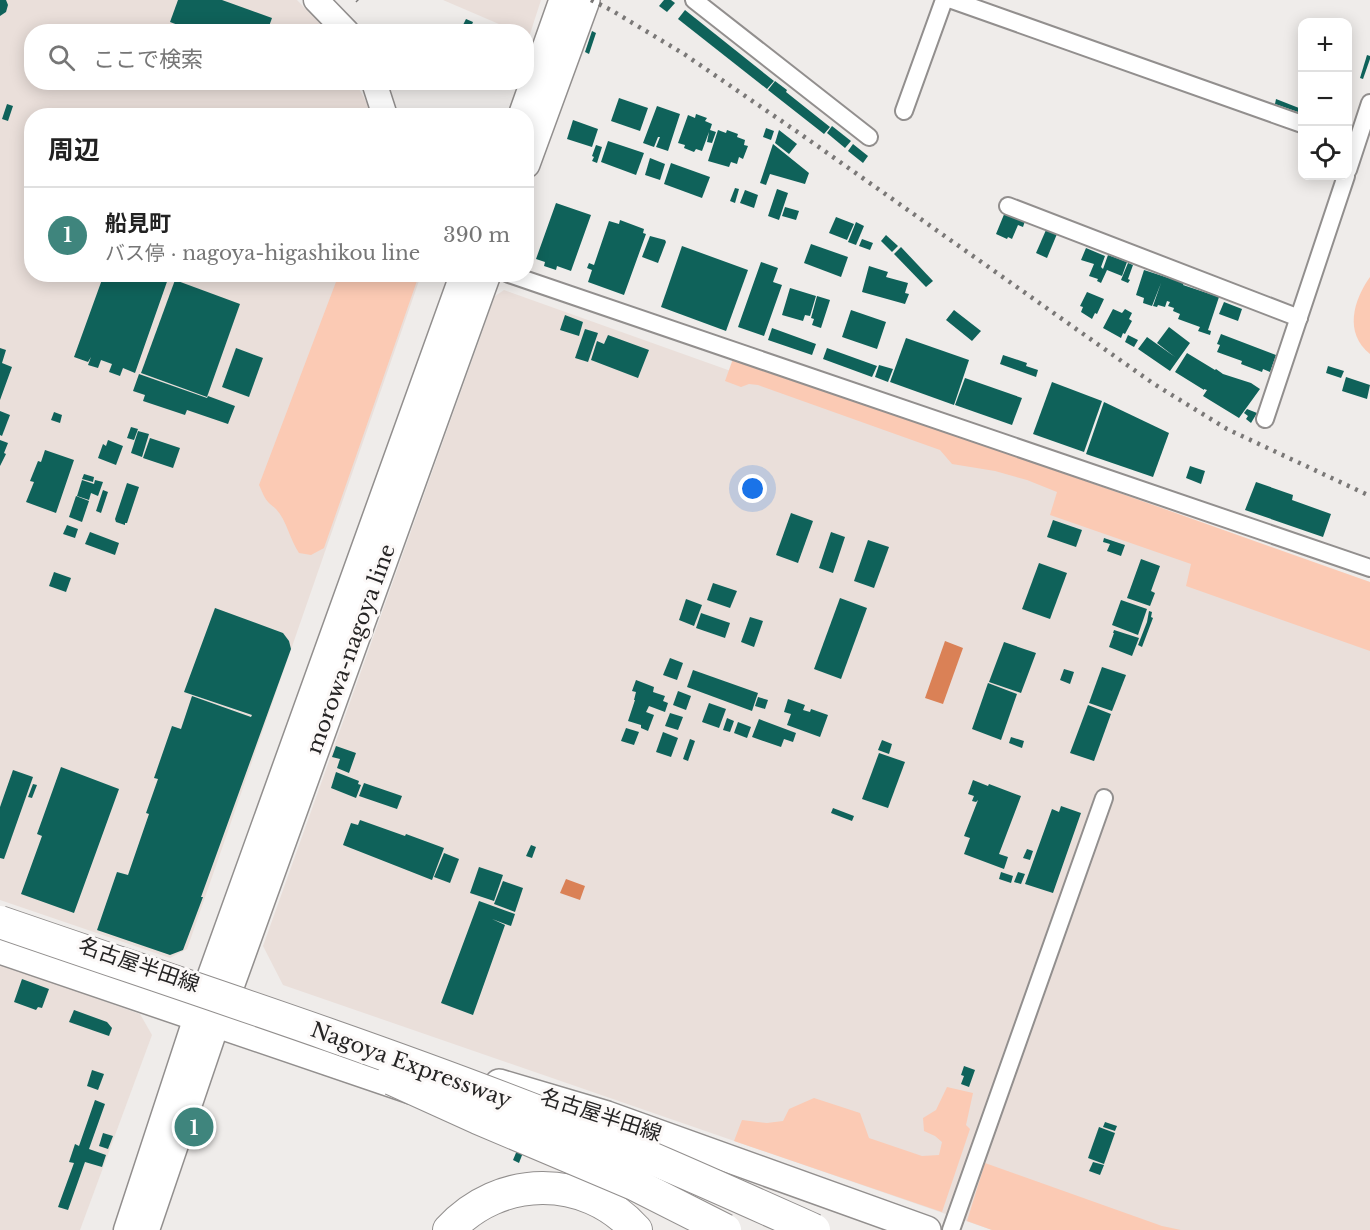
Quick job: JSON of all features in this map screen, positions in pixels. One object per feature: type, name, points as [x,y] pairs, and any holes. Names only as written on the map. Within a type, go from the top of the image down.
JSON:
[{"type":"highway","name":"Nagoya Expressway","points":[[0,922],[209,1003],[399,1060],[531,1109],[638,1152],[814,1230]]},
{"type":"highway","name":"Nagoya Expressway","points":[[0,943],[392,1079],[534,1132],[765,1230]]},
{"type":"highway","points":[[209,1003],[408,1048],[538,1092],[758,1184],[806,1208],[836,1230]]},
{"type":"highway","points":[[392,1079],[634,1184],[725,1230]]},
{"type":"highway","points":[[448,1230],[486,1201],[516,1191],[548,1187],[596,1199],[621,1215],[636,1230]]},
{"type":"highway","points":[[475,1230],[501,1214],[516,1209],[545,1206],[576,1212],[609,1230]]},
{"type":"main road","points":[[316,0],[339,24]]},
{"type":"main road","points":[[534,82],[563,0]]},
{"type":"main road","points":[[534,142],[586,0]]},
{"type":"main road","points":[[377,90],[382,108]]},
{"type":"main road","points":[[525,108],[531,90]]},
{"type":"main road","name":"morowa-nagoya line","points":[[209,1003],[461,282]]},
{"type":"main road","name":"morowa-nagoya line","points":[[209,1003],[484,282]]},
{"type":"main road","name":"名古屋半田線","points":[[0,916],[209,1003],[821,1230]]},
{"type":"main road","name":"名古屋半田線","points":[[0,950],[209,1003],[607,1115],[927,1230]]},
{"type":"main road","points":[[126,1230],[209,1003]]},
{"type":"main road","points":[[147,1230],[209,1003]]},
{"type":"street","points":[[694,0],[869,138]]},
{"type":"street","points":[[904,111],[944,0]]},
{"type":"street","points":[[952,0],[1298,123]]},
{"type":"street","points":[[1352,141],[1370,103]]},
{"type":"street","points":[[1265,419],[1345,180]]},
{"type":"street","points":[[1008,206],[1299,318]]},
{"type":"street","points":[[532,282],[1370,568]]},
{"type":"street","points":[[951,1230],[1104,798]]},
{"type":"shaded area","points":[[0,0],[297,0],[320,24],[24,24],[24,90],[360,90],[369,108],[24,108],[24,282],[419,282],[187,949],[170,958],[0,900]]},
{"type":"shaded area","points":[[443,0],[541,0],[533,24],[499,24]]},
{"type":"shaded area","points":[[1370,277],[1370,354],[1362,346],[1357,336],[1354,317],[1359,296]]},
{"type":"shaded area","points":[[336,282],[417,282],[324,548],[311,555],[299,553],[283,519],[266,499],[259,485]]},
{"type":"shaded area","points":[[504,290],[728,370],[1370,582],[1370,1230],[992,1230],[283,985],[263,946],[495,296]]},
{"type":"shaded area","points":[[734,356],[1370,582],[1370,651],[1186,586],[1191,564],[1050,515],[1057,492],[995,471],[952,464],[940,450],[758,385],[749,384],[741,387],[725,381]]},
{"type":"shaded area","points":[[945,641],[963,648],[943,704],[925,698]]},
{"type":"shaded area","points":[[566,879],[585,886],[580,900],[560,893]]},
{"type":"shaded area","points":[[0,964],[140,1014],[152,1035],[80,1230],[0,1230]]},
{"type":"shaded area","points":[[947,1087],[973,1093],[966,1125],[970,1129],[942,1212],[734,1141],[742,1120],[767,1123],[783,1121],[789,1109],[814,1098],[860,1113],[869,1138],[922,1156],[939,1155],[942,1142],[924,1131],[923,1118],[936,1110]]},
{"type":"shaded area","points":[[985,1163],[1162,1226],[1181,1230],[992,1230],[967,1221]]},
{"type":"building","points":[[0,0],[6,0],[8,5],[6,12],[0,16]]},
{"type":"building","points":[[178,0],[222,0],[272,18],[270,24],[175,24],[170,22]]},
{"type":"building","points":[[664,0],[671,0],[675,3],[667,12],[659,6]]},
{"type":"building","points":[[685,10],[774,81],[767,89],[678,19]]},
{"type":"building","points":[[466,19],[473,22],[472,24],[464,24]]},
{"type":"building","points":[[592,31],[596,33],[589,54],[585,52]]},
{"type":"building","points":[[1367,55],[1370,59],[1363,79],[1360,78]]},
{"type":"building","points":[[775,81],[830,127],[824,134],[768,90]]},
{"type":"building","points":[[619,98],[648,108],[640,131],[611,121]]},
{"type":"building","points":[[1276,99],[1298,108],[1298,112],[1275,104]]},
{"type":"building","points":[[7,104],[13,106],[8,121],[2,119]]},
{"type":"building","points":[[657,106],[680,114],[668,151],[656,147],[660,137],[654,147],[643,143]]},
{"type":"building","points":[[696,114],[707,118],[705,121],[712,124],[710,130],[716,132],[712,143],[707,142],[709,132],[702,151],[696,149],[694,152],[678,143],[688,115],[695,118]]},
{"type":"building","points":[[573,120],[598,129],[592,147],[567,139]]},
{"type":"building","points":[[832,126],[851,141],[845,148],[827,133]]},
{"type":"building","points":[[766,128],[774,131],[771,140],[763,137]]},
{"type":"building","points":[[718,130],[738,134],[737,137],[745,140],[744,145],[748,146],[743,159],[739,157],[737,164],[731,162],[729,167],[708,161]]},
{"type":"building","points":[[779,130],[797,144],[789,154],[775,143]]},
{"type":"building","points":[[608,141],[644,153],[636,175],[601,162]]},
{"type":"building","points":[[773,144],[809,173],[805,184],[770,174],[766,185],[760,183]]},
{"type":"building","points":[[853,144],[868,156],[863,163],[848,151]]},
{"type":"building","points":[[596,145],[602,147],[597,163],[592,161]]},
{"type":"building","points":[[650,158],[665,164],[660,180],[645,175]]},
{"type":"building","points":[[671,163],[710,177],[702,198],[664,184]]},
{"type":"building","points":[[735,188],[739,189],[735,203],[730,201]]},
{"type":"building","points":[[777,189],[788,193],[779,220],[768,216]]},
{"type":"building","points":[[745,190],[758,195],[754,208],[740,203]]},
{"type":"building","points":[[556,203],[591,215],[571,271],[557,266],[556,270],[544,266],[545,262],[536,259]]},
{"type":"building","points":[[785,207],[799,211],[796,220],[782,216]]},
{"type":"building","points":[[1005,212],[1025,221],[1023,227],[1018,225],[1012,239],[996,234]]},
{"type":"building","points":[[836,217],[854,224],[847,240],[829,233]]},
{"type":"building","points":[[620,220],[644,229],[643,233],[646,234],[624,295],[588,282],[592,270],[587,268],[589,263],[594,265],[609,221],[619,224]]},
{"type":"building","points":[[856,222],[864,226],[856,245],[848,242]]},
{"type":"building","points":[[1046,230],[1057,234],[1047,258],[1036,253]]},
{"type":"building","points":[[886,235],[898,246],[892,252],[881,241]]},
{"type":"building","points":[[650,236],[666,242],[658,263],[642,257]]},
{"type":"building","points":[[862,239],[873,243],[870,250],[859,246]]},
{"type":"building","points":[[811,244],[848,257],[841,277],[804,263]]},
{"type":"building","points":[[682,246],[748,270],[726,331],[661,307]]},
{"type":"building","points":[[901,247],[933,281],[926,287],[894,254]]},
{"type":"building","points":[[1086,248],[1105,256],[1101,267],[1103,269],[1108,255],[1127,262],[1122,276],[1107,270],[1101,283],[1097,281],[1098,279],[1089,276],[1094,264],[1081,260]]},
{"type":"building","points":[[761,262],[778,268],[773,282],[782,285],[764,336],[738,327]]},
{"type":"building","points":[[1128,263],[1133,265],[1128,283],[1121,280]]},
{"type":"building","points":[[869,266],[888,272],[886,277],[908,283],[905,293],[909,294],[905,304],[862,292]]},
{"type":"building","points":[[1144,270],[1219,297],[1208,330],[1211,331],[1210,335],[1198,331],[1200,327],[1178,319],[1180,314],[1168,306],[1170,302],[1167,301],[1165,307],[1153,306],[1161,283],[1152,306],[1143,303],[1144,298],[1136,295]]},
{"type":"building","points":[[101,282],[167,282],[135,373],[123,368],[120,376],[109,372],[112,364],[101,360],[98,368],[88,365],[91,357],[88,362],[74,357]]},
{"type":"building","points":[[174,282],[180,282],[240,304],[207,397],[141,373]]},
{"type":"building","points":[[790,288],[816,296],[810,316],[805,315],[803,321],[782,315]]},
{"type":"building","points":[[1087,292],[1104,299],[1092,319],[1081,312],[1083,307],[1080,306]]},
{"type":"building","points":[[817,296],[830,300],[821,328],[812,325],[814,319],[811,318]]},
{"type":"building","points":[[1224,302],[1242,309],[1238,321],[1219,314]]},
{"type":"building","points":[[1113,309],[1122,313],[1125,309],[1132,313],[1129,319],[1132,321],[1121,338],[1103,328]]},
{"type":"building","points":[[851,310],[886,322],[877,349],[842,337]]},
{"type":"building","points":[[954,310],[981,331],[972,341],[946,320]]},
{"type":"building","points":[[565,315],[583,322],[579,336],[560,330]]},
{"type":"building","points":[[1169,327],[1190,343],[1170,371],[1138,349],[1147,337],[1175,357],[1157,343]]},
{"type":"building","points":[[772,328],[816,344],[812,355],[768,340]]},
{"type":"building","points":[[585,329],[598,333],[588,362],[575,358]]},
{"type":"building","points":[[1221,334],[1276,355],[1270,372],[1263,369],[1262,372],[1241,364],[1242,361],[1217,352]]},
{"type":"building","points":[[608,335],[649,350],[638,378],[591,360],[597,341],[604,344]]},
{"type":"building","points":[[1128,335],[1138,340],[1134,347],[1125,342]]},
{"type":"building","points":[[906,338],[969,360],[954,405],[890,382]]},
{"type":"building","points":[[0,348],[6,350],[2,363],[12,367],[0,400]]},
{"type":"building","points":[[236,348],[263,358],[249,397],[222,387]]},
{"type":"building","points":[[827,348],[877,366],[872,377],[823,359]]},
{"type":"building","points":[[1187,353],[1223,374],[1251,383],[1260,389],[1239,418],[1203,396],[1207,390],[1175,372]]},
{"type":"building","points":[[1003,355],[1027,363],[1026,366],[1038,370],[1036,377],[1000,364]]},
{"type":"building","points":[[879,365],[893,369],[888,382],[875,377]]},
{"type":"building","points":[[1328,366],[1344,371],[1341,378],[1326,373]]},
{"type":"building","points":[[139,374],[235,406],[228,424],[187,410],[185,415],[143,401],[145,395],[133,391]]},
{"type":"building","points":[[1346,377],[1370,385],[1367,399],[1342,391]]},
{"type":"building","points":[[965,378],[1022,398],[1012,425],[955,405]]},
{"type":"building","points":[[1052,382],[1102,401],[1084,452],[1033,434]]},
{"type":"building","points":[[1104,402],[1169,433],[1153,477],[1086,454]]},
{"type":"building","points":[[1247,409],[1257,413],[1251,423],[1246,419],[1248,416],[1244,413]]},
{"type":"building","points":[[0,411],[10,415],[2,436],[0,435]]},
{"type":"building","points":[[54,412],[62,415],[60,423],[51,420]]},
{"type":"building","points":[[131,427],[138,429],[134,440],[127,438]]},
{"type":"building","points":[[138,431],[149,434],[142,457],[131,453]]},
{"type":"building","points":[[150,438],[180,448],[173,468],[143,458]]},
{"type":"building","points":[[0,440],[8,443],[0,466]]},
{"type":"building","points":[[108,440],[123,446],[116,465],[98,458],[103,444],[106,446]]},
{"type":"building","points":[[45,450],[74,460],[56,513],[26,502],[34,482],[30,481]]},
{"type":"building","points":[[1190,466],[1205,471],[1201,484],[1186,478]]},
{"type":"building","points":[[84,474],[94,477],[93,482],[82,479]]},
{"type":"building","points":[[82,480],[94,484],[95,480],[103,482],[98,496],[91,493],[89,500],[77,496]]},
{"type":"building","points":[[1256,482],[1293,495],[1292,500],[1331,514],[1323,537],[1245,510]]},
{"type":"building","points":[[127,483],[139,487],[125,525],[116,522],[115,519]]},
{"type":"building","points":[[103,490],[108,492],[101,513],[96,511]]},
{"type":"building","points":[[76,496],[89,501],[82,522],[69,517]]},
{"type":"building","points":[[791,513],[813,521],[798,563],[776,555]]},
{"type":"building","points":[[1053,520],[1082,530],[1076,547],[1047,537]]},
{"type":"building","points":[[67,525],[78,529],[75,538],[63,534]]},
{"type":"building","points":[[90,532],[119,543],[115,555],[85,544]]},
{"type":"building","points":[[831,532],[845,537],[833,573],[819,568]]},
{"type":"building","points":[[1104,538],[1125,545],[1121,556],[1107,551],[1110,544],[1103,542]]},
{"type":"building","points":[[868,540],[889,547],[874,588],[854,581]]},
{"type":"building","points":[[1141,559],[1160,566],[1151,591],[1155,593],[1150,606],[1127,598]]},
{"type":"building","points":[[1039,563],[1067,573],[1050,619],[1022,609]]},
{"type":"building","points":[[54,572],[71,578],[66,592],[49,586]]},
{"type":"building","points":[[713,583],[737,591],[730,608],[707,600]]},
{"type":"building","points":[[840,598],[867,608],[841,679],[814,669]]},
{"type":"building","points":[[686,599],[702,605],[694,626],[679,620]]},
{"type":"building","points":[[1121,600],[1147,609],[1138,635],[1112,625]]},
{"type":"building","points":[[215,608],[283,633],[291,649],[183,950],[170,955],[97,930],[117,872],[128,875],[149,814],[146,813],[158,779],[154,778],[172,726],[181,729],[192,696],[251,717],[252,715],[184,692]]},
{"type":"building","points":[[1149,611],[1152,612],[1151,617],[1153,618],[1142,647],[1138,645]]},
{"type":"building","points":[[701,613],[730,623],[725,638],[696,628]]},
{"type":"building","points":[[750,617],[763,621],[754,647],[741,642]]},
{"type":"building","points":[[1114,630],[1139,638],[1132,656],[1109,647]]},
{"type":"building","points":[[1004,642],[1036,653],[1021,693],[989,682]]},
{"type":"building","points":[[670,658],[683,663],[677,680],[663,675]]},
{"type":"building","points":[[1102,667],[1126,675],[1112,711],[1089,703]]},
{"type":"building","points":[[1064,669],[1074,672],[1070,684],[1060,680]]},
{"type":"building","points":[[693,670],[758,693],[752,711],[687,687]]},
{"type":"building","points":[[636,680],[654,687],[653,692],[665,696],[663,701],[668,703],[665,712],[649,706],[646,712],[654,715],[648,731],[641,728],[641,725],[628,721],[635,700],[636,692],[632,691]]},
{"type":"building","points":[[988,683],[1017,694],[1001,740],[972,729]]},
{"type":"building","points":[[678,691],[691,696],[686,710],[673,705]]},
{"type":"building","points":[[758,697],[768,700],[765,709],[755,706]]},
{"type":"building","points":[[788,699],[805,705],[803,710],[810,712],[811,709],[828,715],[820,737],[787,725],[791,714],[784,712]]},
{"type":"building","points":[[709,703],[726,709],[719,728],[702,722]]},
{"type":"building","points":[[1088,705],[1111,714],[1094,761],[1070,753]]},
{"type":"building","points":[[670,713],[683,717],[678,730],[665,726]]},
{"type":"building","points":[[727,718],[734,721],[730,732],[723,730]]},
{"type":"building","points":[[759,719],[796,733],[793,742],[784,739],[781,747],[752,737]]},
{"type":"building","points":[[738,722],[751,727],[747,738],[734,733]]},
{"type":"building","points":[[626,728],[639,732],[634,745],[621,741]]},
{"type":"building","points":[[663,732],[678,738],[671,757],[656,752]]},
{"type":"building","points":[[1011,737],[1024,741],[1022,748],[1009,743]]},
{"type":"building","points":[[690,739],[695,741],[688,761],[683,759]]},
{"type":"building","points":[[882,740],[892,744],[889,754],[878,750]]},
{"type":"building","points":[[336,746],[356,753],[349,773],[337,768],[340,759],[332,757]]},
{"type":"building","points":[[879,753],[905,762],[888,808],[862,799]]},
{"type":"building","points":[[61,767],[119,789],[74,913],[21,894],[42,836],[37,834]]},
{"type":"building","points":[[13,770],[33,777],[4,859],[0,858],[0,807]]},
{"type":"building","points":[[336,772],[359,781],[358,784],[361,785],[356,798],[331,788]]},
{"type":"building","points":[[973,780],[1021,796],[999,854],[1008,857],[1004,869],[964,854],[970,838],[964,836],[978,800],[972,801],[974,796],[968,794]]},
{"type":"building","points":[[364,783],[402,796],[397,809],[359,796]]},
{"type":"building","points":[[33,784],[37,785],[32,798],[28,797]]},
{"type":"building","points":[[1061,806],[1081,813],[1053,893],[1025,884],[1052,809],[1059,812]]},
{"type":"building","points":[[833,808],[854,816],[852,821],[831,813]]},
{"type":"building","points":[[360,820],[444,848],[432,880],[343,845],[351,823],[358,825]]},
{"type":"building","points":[[531,845],[536,847],[532,858],[526,856]]},
{"type":"building","points":[[1027,849],[1033,851],[1030,860],[1023,858]]},
{"type":"building","points":[[444,853],[459,859],[450,883],[434,877]]},
{"type":"building","points":[[479,867],[503,875],[494,901],[470,893]]},
{"type":"building","points":[[1001,872],[1013,876],[1011,883],[999,879]]},
{"type":"building","points":[[1018,872],[1025,874],[1021,884],[1014,882]]},
{"type":"building","points":[[503,881],[523,888],[515,912],[494,904]]},
{"type":"building","points":[[479,901],[515,914],[511,926],[492,919],[505,925],[473,1015],[441,1003]]},
{"type":"building","points":[[22,979],[49,989],[42,1008],[38,1007],[36,1010],[14,1002]]},
{"type":"building","points":[[74,1010],[107,1022],[112,1028],[109,1036],[69,1022]]},
{"type":"building","points":[[964,1066],[975,1070],[969,1087],[961,1084]]},
{"type":"building","points":[[92,1070],[104,1074],[98,1090],[87,1086]]},
{"type":"building","points":[[95,1100],[105,1104],[89,1149],[106,1155],[102,1167],[85,1162],[68,1210],[58,1207],[74,1163],[69,1162],[75,1144],[79,1146]]},
{"type":"building","points":[[1105,1122],[1117,1126],[1115,1131],[1103,1127]]},
{"type":"building","points":[[1099,1127],[1115,1133],[1104,1164],[1088,1158]]},
{"type":"building","points":[[103,1133],[113,1136],[108,1149],[99,1146]]},
{"type":"building","points":[[518,1148],[524,1150],[519,1163],[513,1160]]},
{"type":"building","points":[[1093,1162],[1104,1165],[1100,1175],[1089,1171]]},
{"type":"railway","points":[[591,0],[684,54],[1154,384],[1227,429],[1370,496]]},
{"type":"place","name":"船見町","points":[[194,1127]]}]
